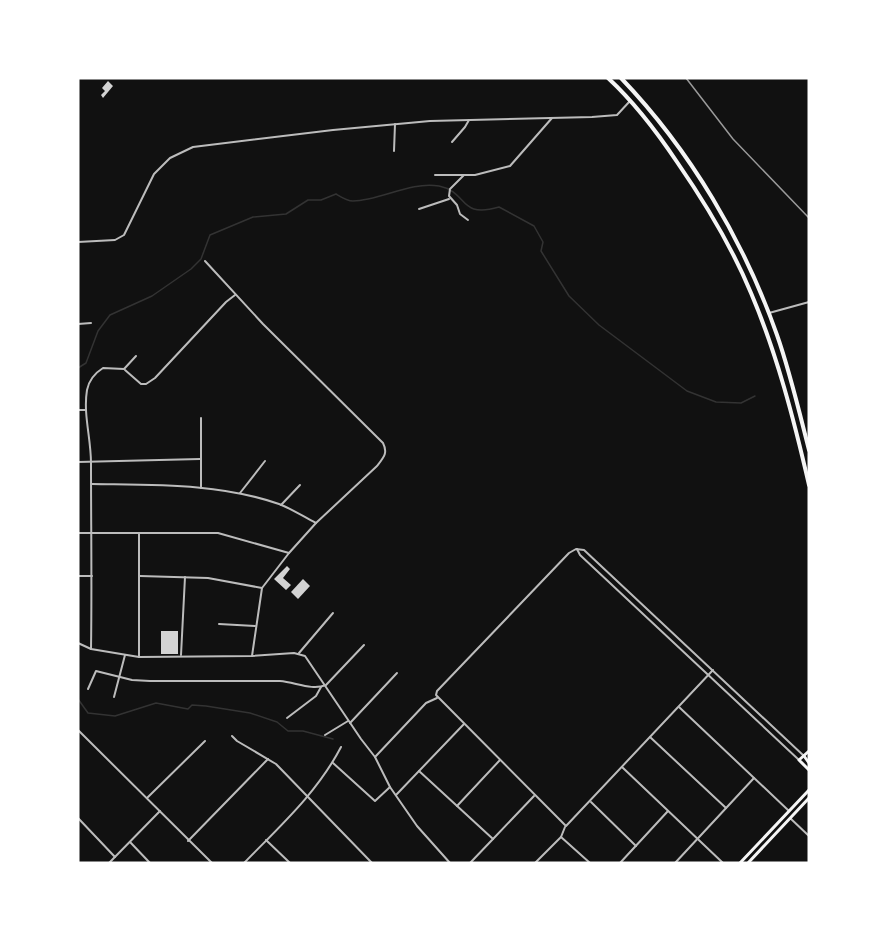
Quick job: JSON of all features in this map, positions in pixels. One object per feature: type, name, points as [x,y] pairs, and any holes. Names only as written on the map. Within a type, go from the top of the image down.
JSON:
[{"type":"main road","points":[[608,78],[652,126],[694,186],[725,238],[769,339],[809,485]]},
{"type":"main road","points":[[621,78],[667,131],[704,184],[740,248],[769,313],[786,361],[809,450]]},
{"type":"main road","points":[[809,751],[799,760],[809,770]]},
{"type":"main road","points":[[804,756],[809,763]]},
{"type":"main road","points":[[740,863],[809,790]]},
{"type":"main road","points":[[748,863],[809,798]]},
{"type":"street","points":[[78,242],[115,240],[124,235],[154,174],[164,163],[184,150],[240,141],[395,124],[617,115],[630,101]]},
{"type":"street","points":[[435,175],[464,176],[510,166],[552,118]]},
{"type":"street","points":[[452,142],[469,120]]},
{"type":"street","points":[[394,151],[395,124]]},
{"type":"street","points":[[449,197],[450,189],[464,176]]},
{"type":"street","points":[[419,208],[449,197]]},
{"type":"street","points":[[449,197],[458,206],[460,214],[468,220]]},
{"type":"street","points":[[205,261],[235,295],[383,443],[386,450],[385,456],[377,465],[316,523],[262,588],[252,656]]},
{"type":"street","points":[[91,649],[93,533],[91,462],[85,410],[87,387],[98,371],[103,368],[124,369],[141,384],[146,384],[155,378],[235,295]]},
{"type":"street","points":[[769,313],[809,302]]},
{"type":"street","points":[[78,324],[91,323]]},
{"type":"street","points":[[124,369],[136,356]]},
{"type":"street","points":[[78,410],[85,410]]},
{"type":"street","points":[[201,418],[201,488]]},
{"type":"street","points":[[78,462],[200,459]]},
{"type":"street","points":[[240,493],[265,461]]},
{"type":"street","points":[[91,484],[163,485],[240,493],[281,505],[316,523]]},
{"type":"street","points":[[281,505],[300,484]]},
{"type":"street","points":[[78,533],[218,533],[289,553]]},
{"type":"street","points":[[139,657],[140,534]]},
{"type":"street","points":[[578,549],[580,555],[799,760]]},
{"type":"street","points":[[566,826],[437,698],[437,691],[568,553],[578,549],[584,550],[804,756]]},
{"type":"street","points":[[78,576],[92,576]]},
{"type":"street","points":[[140,576],[218,579],[262,588]]},
{"type":"street","points":[[181,655],[185,577]]},
{"type":"street","points":[[299,653],[333,613]]},
{"type":"street","points":[[219,624],[256,626]]},
{"type":"street","points":[[78,643],[91,649],[139,657],[252,656],[299,653],[309,660],[349,722],[375,757],[390,787],[417,826],[450,863]]},
{"type":"street","points":[[88,689],[96,671],[150,681],[280,681],[321,687],[326,685],[364,645]]},
{"type":"street","points":[[114,698],[125,655]]},
{"type":"street","points":[[535,863],[561,837],[566,826],[713,670]]},
{"type":"street","points":[[325,735],[349,722],[397,673]]},
{"type":"street","points":[[287,718],[316,696],[321,687]]},
{"type":"street","points":[[375,757],[426,703],[437,698]]},
{"type":"street","points":[[679,707],[789,811]]},
{"type":"street","points":[[396,795],[464,724]]},
{"type":"street","points":[[78,730],[212,863]]},
{"type":"street","points":[[232,736],[276,764],[372,863]]},
{"type":"street","points":[[650,737],[726,808]]},
{"type":"street","points":[[147,798],[205,741]]},
{"type":"street","points":[[244,863],[309,797],[333,763],[341,747]]},
{"type":"street","points":[[188,841],[268,759]]},
{"type":"street","points":[[457,806],[500,760]]},
{"type":"street","points":[[333,763],[375,801],[390,787]]},
{"type":"street","points":[[622,767],[723,863]]},
{"type":"street","points":[[419,771],[493,839]]},
{"type":"street","points":[[675,863],[754,778]]},
{"type":"street","points":[[470,863],[535,795]]},
{"type":"street","points":[[590,801],[636,846]]},
{"type":"street","points":[[111,862],[160,811]]},
{"type":"street","points":[[620,863],[668,811]]},
{"type":"street","points":[[78,818],[115,857]]},
{"type":"street","points":[[790,818],[809,836]]},
{"type":"street","points":[[561,837],[590,863]]},
{"type":"street","points":[[266,840],[290,863]]},
{"type":"street","points":[[130,842],[150,863]]},
{"type":"building","points":[[108,81],[113,86],[103,98],[101,95],[105,91],[102,88]]},
{"type":"building","points":[[287,566],[290,569],[283,578],[291,585],[286,590],[274,579]]},
{"type":"building","points":[[303,579],[310,586],[298,599],[291,592]]},
{"type":"building","points":[[161,631],[178,631],[178,654],[161,654]]},
{"type":"waterway","points":[[78,368],[86,363],[98,331],[110,315],[152,296],[191,269],[201,259],[210,235],[253,217],[286,214],[308,200],[321,200],[336,194],[344,199],[363,200],[428,185],[449,189],[470,207],[477,210],[499,207],[534,226],[543,242],[541,251],[569,296],[599,325],[687,391],[716,402],[741,403],[755,396]]},
{"type":"waterway","points":[[78,699],[88,713],[115,716],[156,703],[188,709],[192,705],[206,706],[250,713],[277,722],[288,731],[303,731],[333,739]]},
{"type":"railway","points":[[686,78],[733,139],[809,218]]}]
